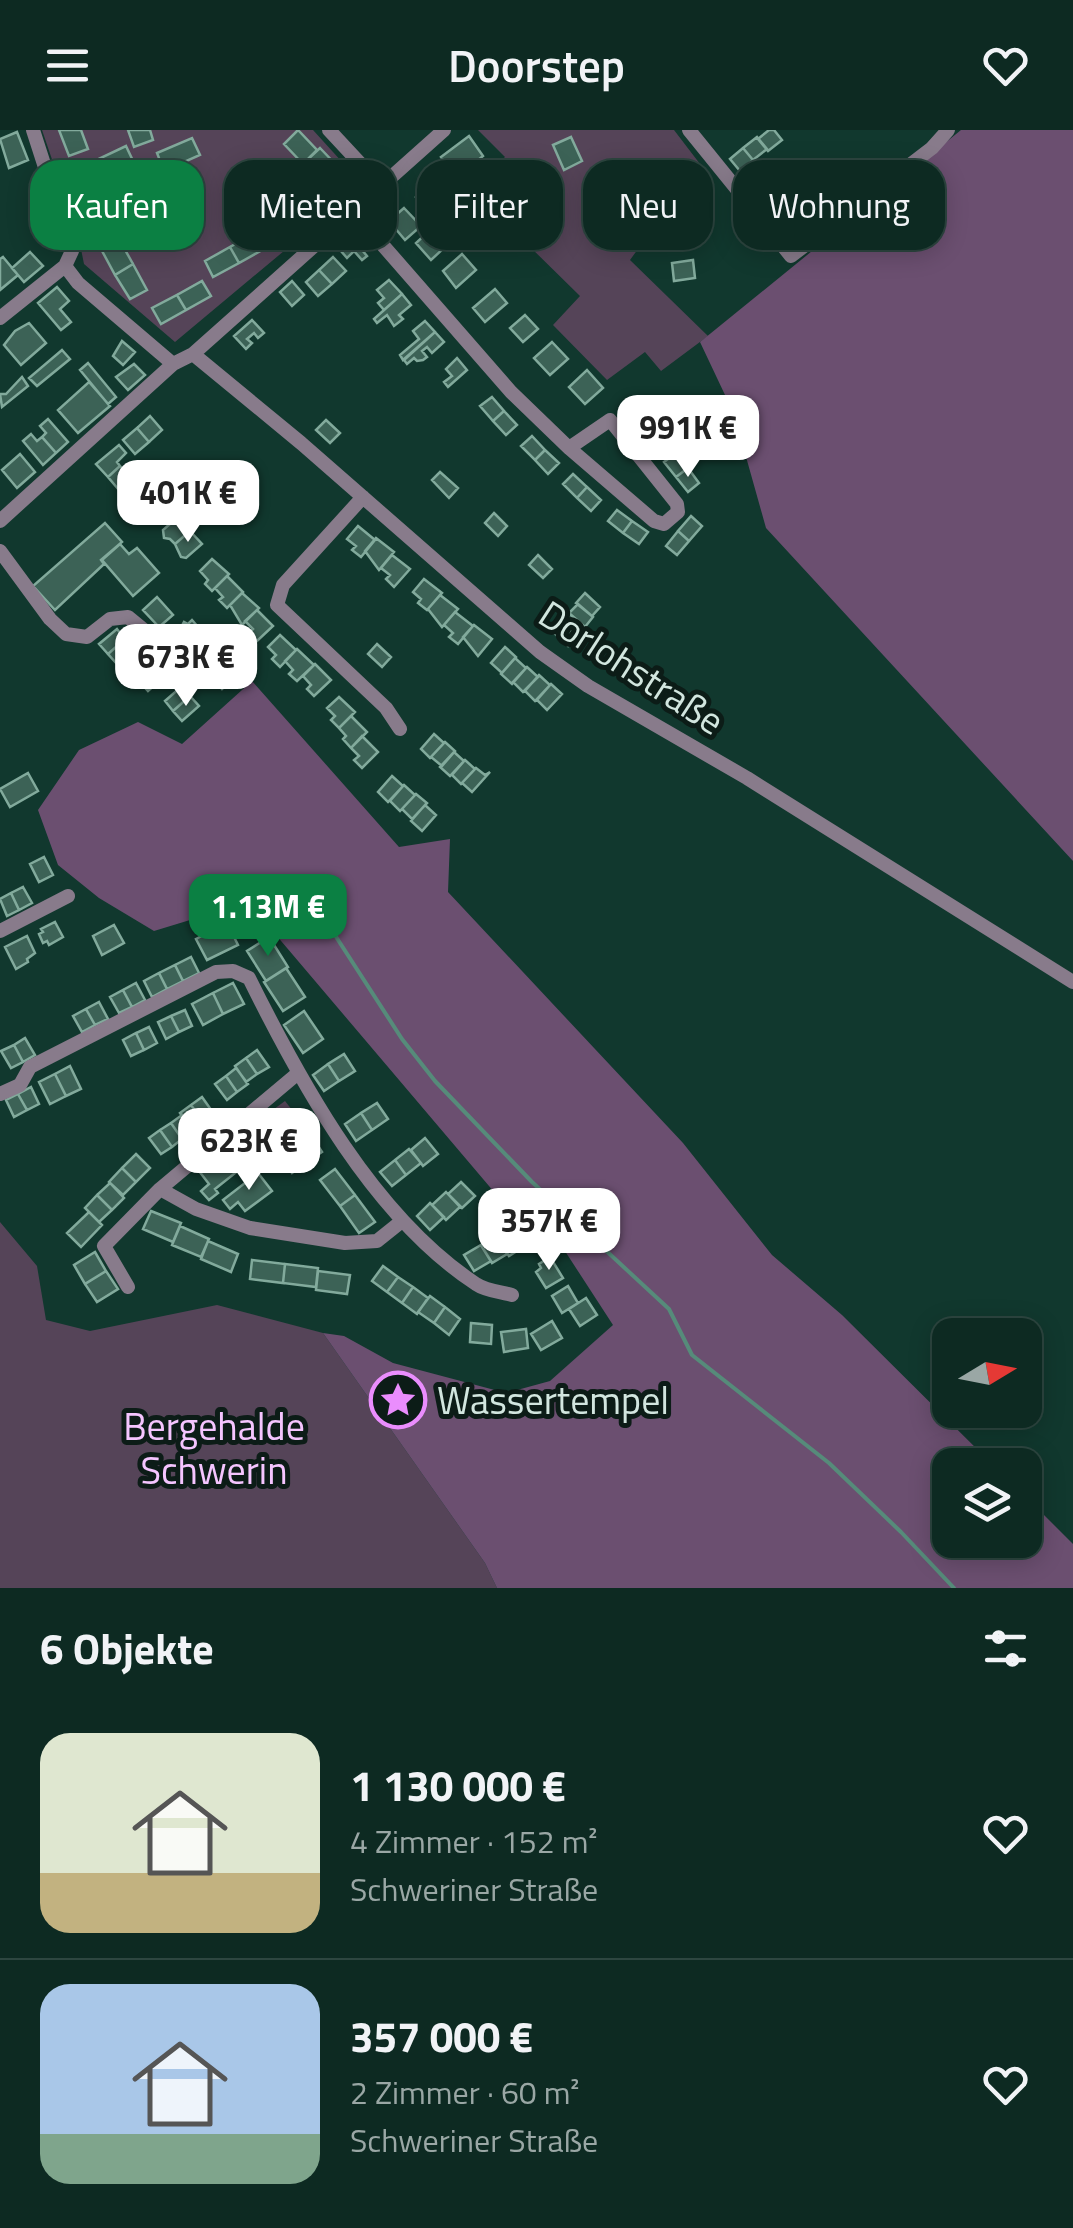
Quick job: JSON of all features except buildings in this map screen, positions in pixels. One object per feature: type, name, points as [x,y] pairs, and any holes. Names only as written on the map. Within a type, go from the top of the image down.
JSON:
[{"type":"street","points":[[0,318],[65,266],[72,251],[33,130]]},
{"type":"street","points":[[328,130],[356,160]]},
{"type":"street","points":[[397,173],[444,130]]},
{"type":"street","points":[[689,130],[790,256],[932,148],[948,130]]},
{"type":"street","points":[[0,520],[172,364],[194,354],[310,250]]},
{"type":"street","points":[[386,250],[511,392],[568,448],[654,521],[664,524],[678,512],[676,504],[610,420],[568,448]]},
{"type":"street","points":[[65,266],[78,283],[172,364]]},
{"type":"street","name":"Dorlohstraße","points":[[194,354],[540,652],[588,686],[747,778],[1073,982]]},
{"type":"street","points":[[363,497],[284,586],[277,604],[386,708],[400,730]]},
{"type":"street","points":[[0,551],[32,598],[66,634],[87,637],[110,619],[128,618],[184,663]]},
{"type":"street","points":[[0,930],[68,896]]},
{"type":"street","points":[[0,1094],[20,1084],[30,1067],[216,972],[234,971],[249,978],[297,1074],[402,1221],[479,1286],[512,1294]]},
{"type":"street","points":[[128,1287],[104,1246],[160,1189],[297,1074]]},
{"type":"street","points":[[160,1189],[196,1209],[250,1228],[345,1243],[377,1241],[402,1221]]},
{"type":"green space","points":[[42,130],[313,130],[340,160],[224,160],[224,250],[285,250],[175,342],[84,264],[81,250],[204,250],[204,160],[52,160]]},
{"type":"green space","points":[[478,130],[674,130],[697,160],[583,160],[583,250],[637,250],[630,260],[708,336],[661,371],[645,352],[607,380],[553,325],[580,296],[533,250],[563,250],[563,160],[502,160],[505,157]]},
{"type":"green space","points":[[285,1101],[308,1130],[280,1147],[256,1150],[240,1134]]},
{"type":"green space","name":"Bergehalde Schwerin","points":[[0,1222],[37,1266],[46,1320],[90,1331],[217,1305],[323,1333],[485,1563],[497,1588],[0,1588]]},
{"type":"shaded area","points":[[961,130],[1073,130],[1073,861],[766,528],[734,414],[700,342],[813,250],[945,250],[945,160],[924,160]]},
{"type":"shaded area","points":[[252,681],[399,847],[450,839],[448,892],[683,1143],[772,1255],[842,1315],[932,1404],[932,1428],[956,1428],[976,1448],[932,1448],[932,1558],[1042,1558],[1042,1513],[1073,1544],[1073,1588],[497,1588],[485,1563],[323,1333],[344,1336],[393,1363],[506,1393],[550,1381],[613,1325],[550,1228],[517,1219],[276,935],[236,906],[154,931],[99,898],[58,865],[38,810],[79,750],[138,722],[182,744]]},
{"type":"waterway","points":[[311,898],[402,1039],[435,1081],[532,1182],[669,1309],[692,1355],[829,1463],[954,1588]]},
{"type":"place","name":"Wassertempel","points":[[398,1400]]}]
